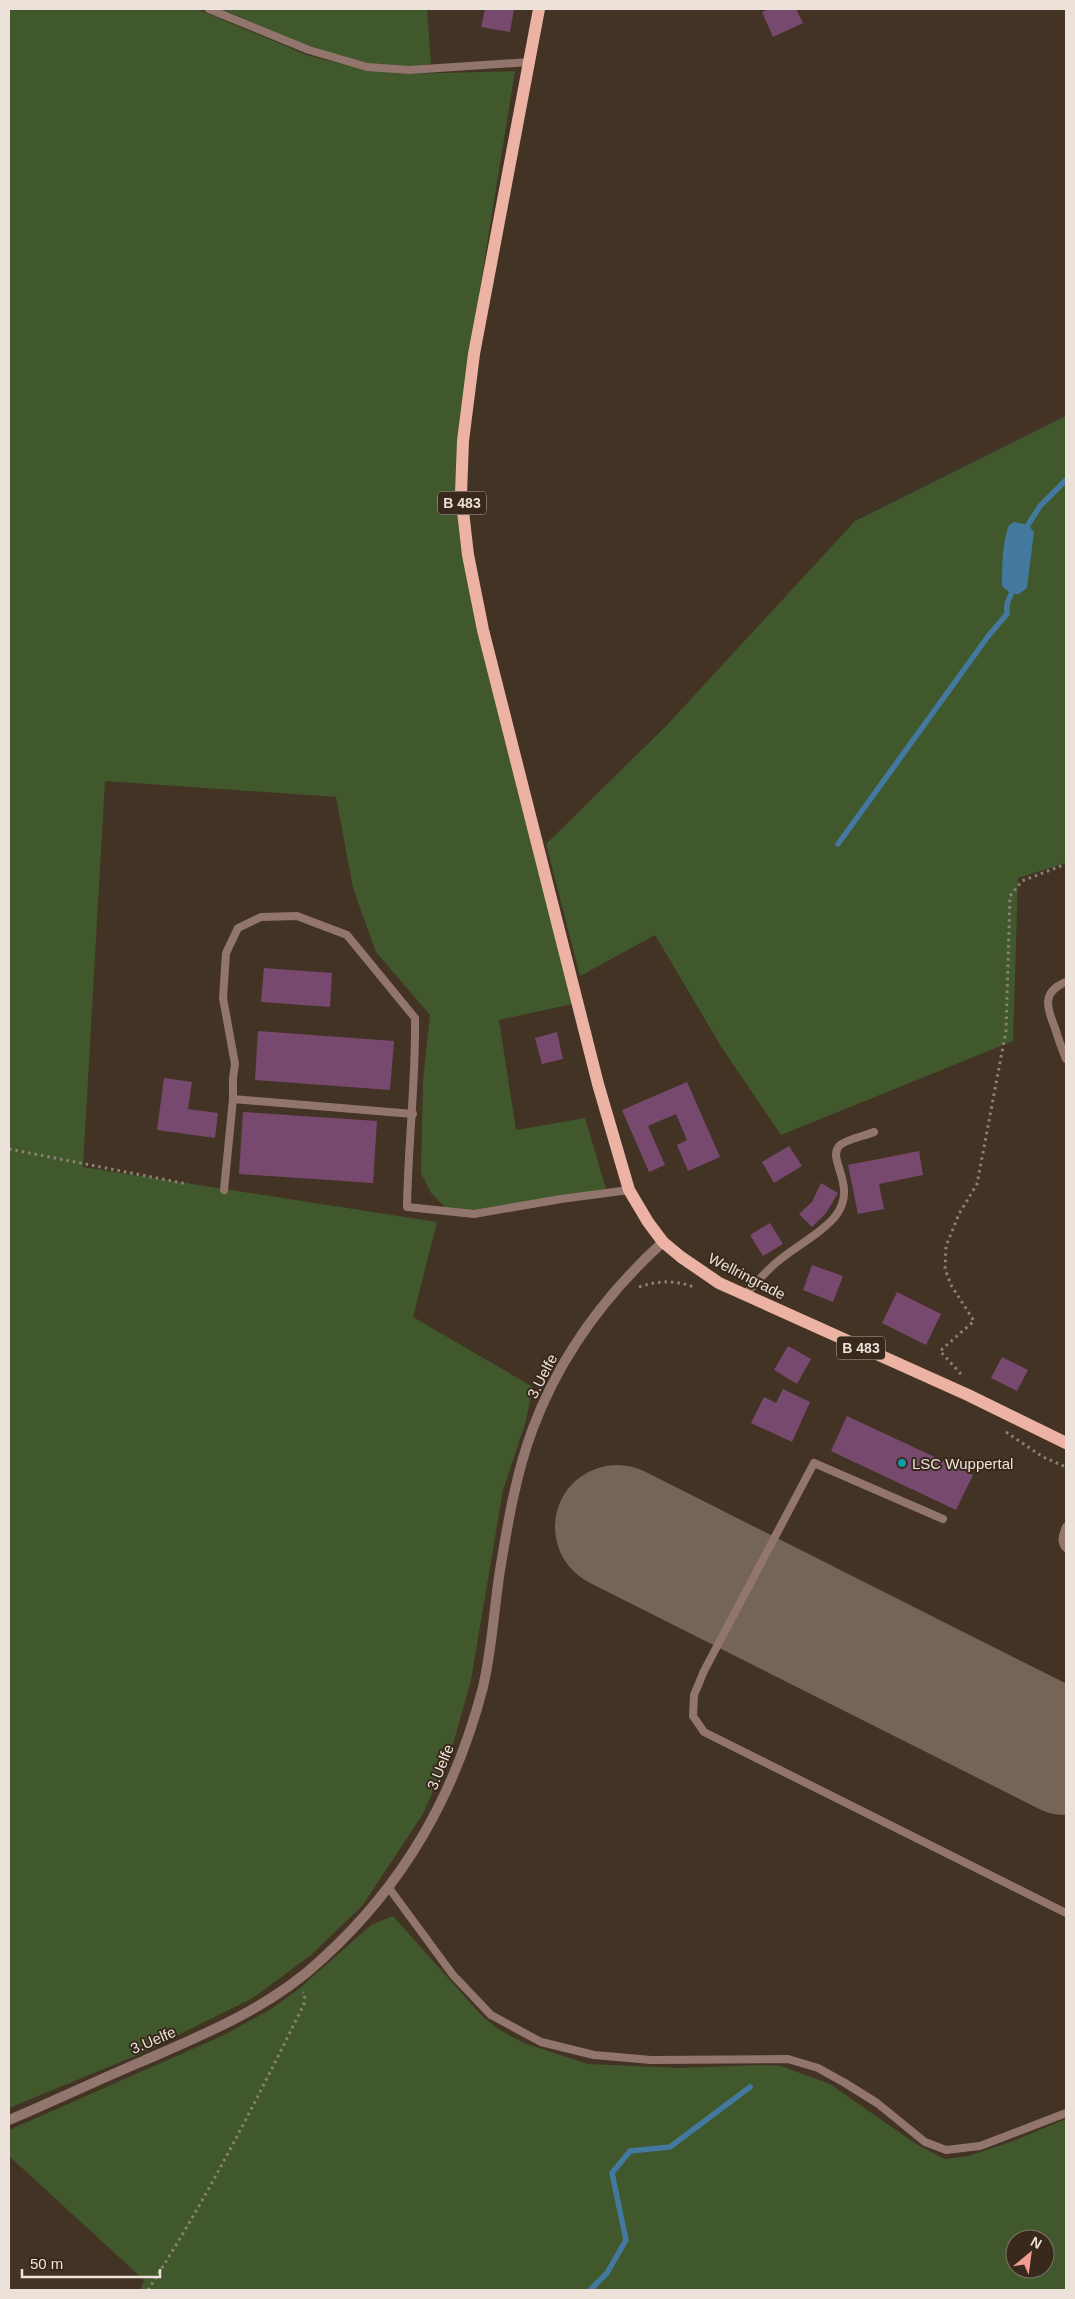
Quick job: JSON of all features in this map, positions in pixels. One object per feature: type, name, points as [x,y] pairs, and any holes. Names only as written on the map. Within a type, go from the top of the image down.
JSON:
[{"type":"main road","name":"B 483","points":[[529,62],[539,9]]},
{"type":"main road","name":"Wellringrade","points":[[529,62],[474,354],[463,441],[461,494],[468,555],[483,630],[598,1084],[629,1190],[638,1208],[663,1242],[698,1270],[745,1295],[1066,1442]]},
{"type":"street","name":"3.Uelfe","points":[[9,2120],[216,2030],[295,1981],[321,1961],[389,1888],[423,1839],[461,1758],[484,1684],[514,1492],[533,1427],[559,1371],[583,1333],[610,1297],[639,1264],[663,1242]]},
{"type":"lane","points":[[209,9],[309,50],[367,67],[409,70],[529,62]]},
{"type":"lane","points":[[224,1190],[235,1064],[223,998],[226,953],[238,928],[261,917],[297,916],[347,935],[415,1018],[413,1114],[408,1150],[407,1207],[474,1214],[526,1204],[629,1190]]},
{"type":"lane","points":[[1066,982],[1060,984],[1050,993],[1047,1009],[1066,1058]]},
{"type":"lane","points":[[233,1099],[413,1114]]},
{"type":"lane","points":[[745,1295],[776,1262],[836,1216],[845,1199],[844,1180],[835,1158],[836,1151],[840,1145],[874,1132]]},
{"type":"lane","points":[[943,1519],[814,1463],[704,1671],[694,1695],[693,1716],[704,1732],[1066,1913]]},
{"type":"lane","points":[[1066,1527],[1062,1536],[1063,1544],[1066,1548]]},
{"type":"lane","points":[[389,1888],[453,1974],[491,2015],[542,2042],[594,2055],[651,2060],[788,2059],[818,2068],[845,2083],[877,2103],[924,2142],[946,2150],[980,2146],[1066,2113]]},
{"type":"path","points":[[968,1396],[965,1380],[940,1351],[974,1321],[951,1285],[945,1269],[946,1246],[959,1214],[977,1184],[1006,1031],[1010,896],[1022,881],[1066,864]]},
{"type":"path","points":[[9,1149],[188,1184]]},
{"type":"path","points":[[634,1289],[653,1282],[670,1281],[688,1284],[705,1291]]},
{"type":"path","points":[[1000,1428],[1044,1457],[1066,1467]]},
{"type":"path","points":[[148,2290],[166,2262],[250,2112],[304,2004],[305,1994],[295,1981]]},
{"type":"green space","points":[[9,9],[197,9],[307,55],[365,70],[403,74],[515,71],[470,351],[457,492],[572,1004],[499,1020],[516,1130],[585,1118],[606,1189],[473,1210],[447,1209],[431,1193],[421,1173],[423,1081],[430,1015],[376,952],[353,888],[336,797],[105,781],[83,1167],[437,1222],[413,1317],[533,1387],[525,1424],[503,1490],[471,1680],[452,1748],[423,1814],[362,1906],[311,1955],[253,1998],[140,2054],[9,2108]]},
{"type":"green space","points":[[221,9],[427,9],[431,64],[400,67],[379,65],[333,54],[309,46]]},
{"type":"green space","points":[[1066,416],[1066,863],[1018,878],[1013,1041],[781,1135],[722,1048],[655,935],[580,976],[546,844],[667,725],[855,521]]},
{"type":"green space","points":[[393,1916],[483,2017],[498,2029],[524,2043],[588,2064],[679,2068],[781,2066],[830,2084],[916,2144],[945,2159],[969,2156],[1013,2141],[1066,2119],[1066,2290],[140,2290],[144,2280],[9,2156],[9,2130],[224,2035],[271,2009],[300,1988],[371,1925]]},
{"type":"water","points":[[1014,522],[1028,525],[1034,532],[1027,588],[1019,594],[1011,594],[1002,586],[1005,539],[1009,525]]},
{"type":"building","points":[[485,9],[514,9],[510,32],[481,27]]},
{"type":"building","points":[[769,9],[796,9],[803,23],[773,37],[762,12]]},
{"type":"building","points":[[264,968],[332,973],[330,1007],[261,1002]]},
{"type":"building","points":[[258,1031],[394,1041],[390,1090],[255,1080]]},
{"type":"building","points":[[557,1032],[563,1059],[542,1064],[535,1038]]},
{"type":"building","points":[[164,1078],[192,1082],[188,1109],[218,1113],[215,1138],[157,1130]]},
{"type":"building","points":[[687,1082],[720,1157],[688,1171],[677,1145],[687,1140],[676,1114],[648,1126],[665,1165],[649,1172],[622,1110]]},
{"type":"building","points":[[243,1112],[377,1121],[373,1183],[239,1174]]},
{"type":"building","points":[[789,1146],[802,1166],[774,1183],[762,1162]]},
{"type":"building","points":[[919,1151],[923,1175],[879,1184],[884,1209],[858,1214],[848,1165]]},
{"type":"building","points":[[821,1183],[838,1193],[826,1213],[812,1227],[799,1214],[812,1202]]},
{"type":"building","points":[[770,1223],[783,1244],[763,1256],[750,1235]]},
{"type":"building","points":[[812,1265],[843,1276],[833,1302],[803,1290]]},
{"type":"building","points":[[897,1292],[941,1314],[926,1345],[882,1323]]},
{"type":"building","points":[[788,1346],[811,1359],[797,1384],[774,1370]]},
{"type":"building","points":[[1002,1357],[1028,1370],[1017,1391],[991,1378]]},
{"type":"building","points":[[783,1389],[810,1402],[792,1442],[751,1423],[764,1397],[776,1403]]},
{"type":"building","name":"LSC Wuppertal","points":[[847,1416],[973,1475],[956,1510],[831,1451]]},
{"type":"waterway","points":[[1028,525],[1040,506],[1066,480]]},
{"type":"waterway","points":[[838,844],[989,635],[1007,614],[1007,604],[1011,594]]},
{"type":"waterway","points":[[590,2290],[607,2273],[626,2240],[612,2173],[630,2151],[670,2147],[750,2087]]},
{"type":"runway","points":[[617,1527],[1066,1753]]},
{"type":"place","name":"LSC Wuppertal","points":[[902,1463]]}]
